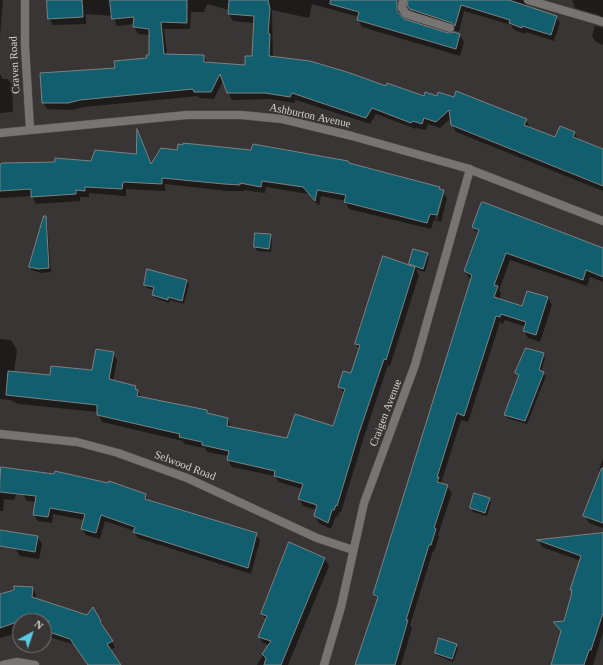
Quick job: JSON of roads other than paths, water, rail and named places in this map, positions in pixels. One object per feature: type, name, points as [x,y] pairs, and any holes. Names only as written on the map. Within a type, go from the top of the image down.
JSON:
[{"type":"street","name":"Craven Road","points":[[25,0],[25,46],[30,129]]},
{"type":"street","points":[[403,0],[402,8],[406,14],[450,28]]},
{"type":"street","points":[[528,0],[603,22]]},
{"type":"street","name":"Ashburton Avenue","points":[[0,133],[187,115],[256,115],[321,128],[470,169],[603,221]]},
{"type":"street","name":"Craigen Avenue","points":[[324,665],[342,607],[353,550],[370,484],[402,403],[417,360],[470,169]]},
{"type":"street","name":"Selwood Road","points":[[0,434],[77,442],[118,453],[193,480],[317,538],[353,550]]},
{"type":"street","points":[[3,665],[17,662],[35,665]]}]
